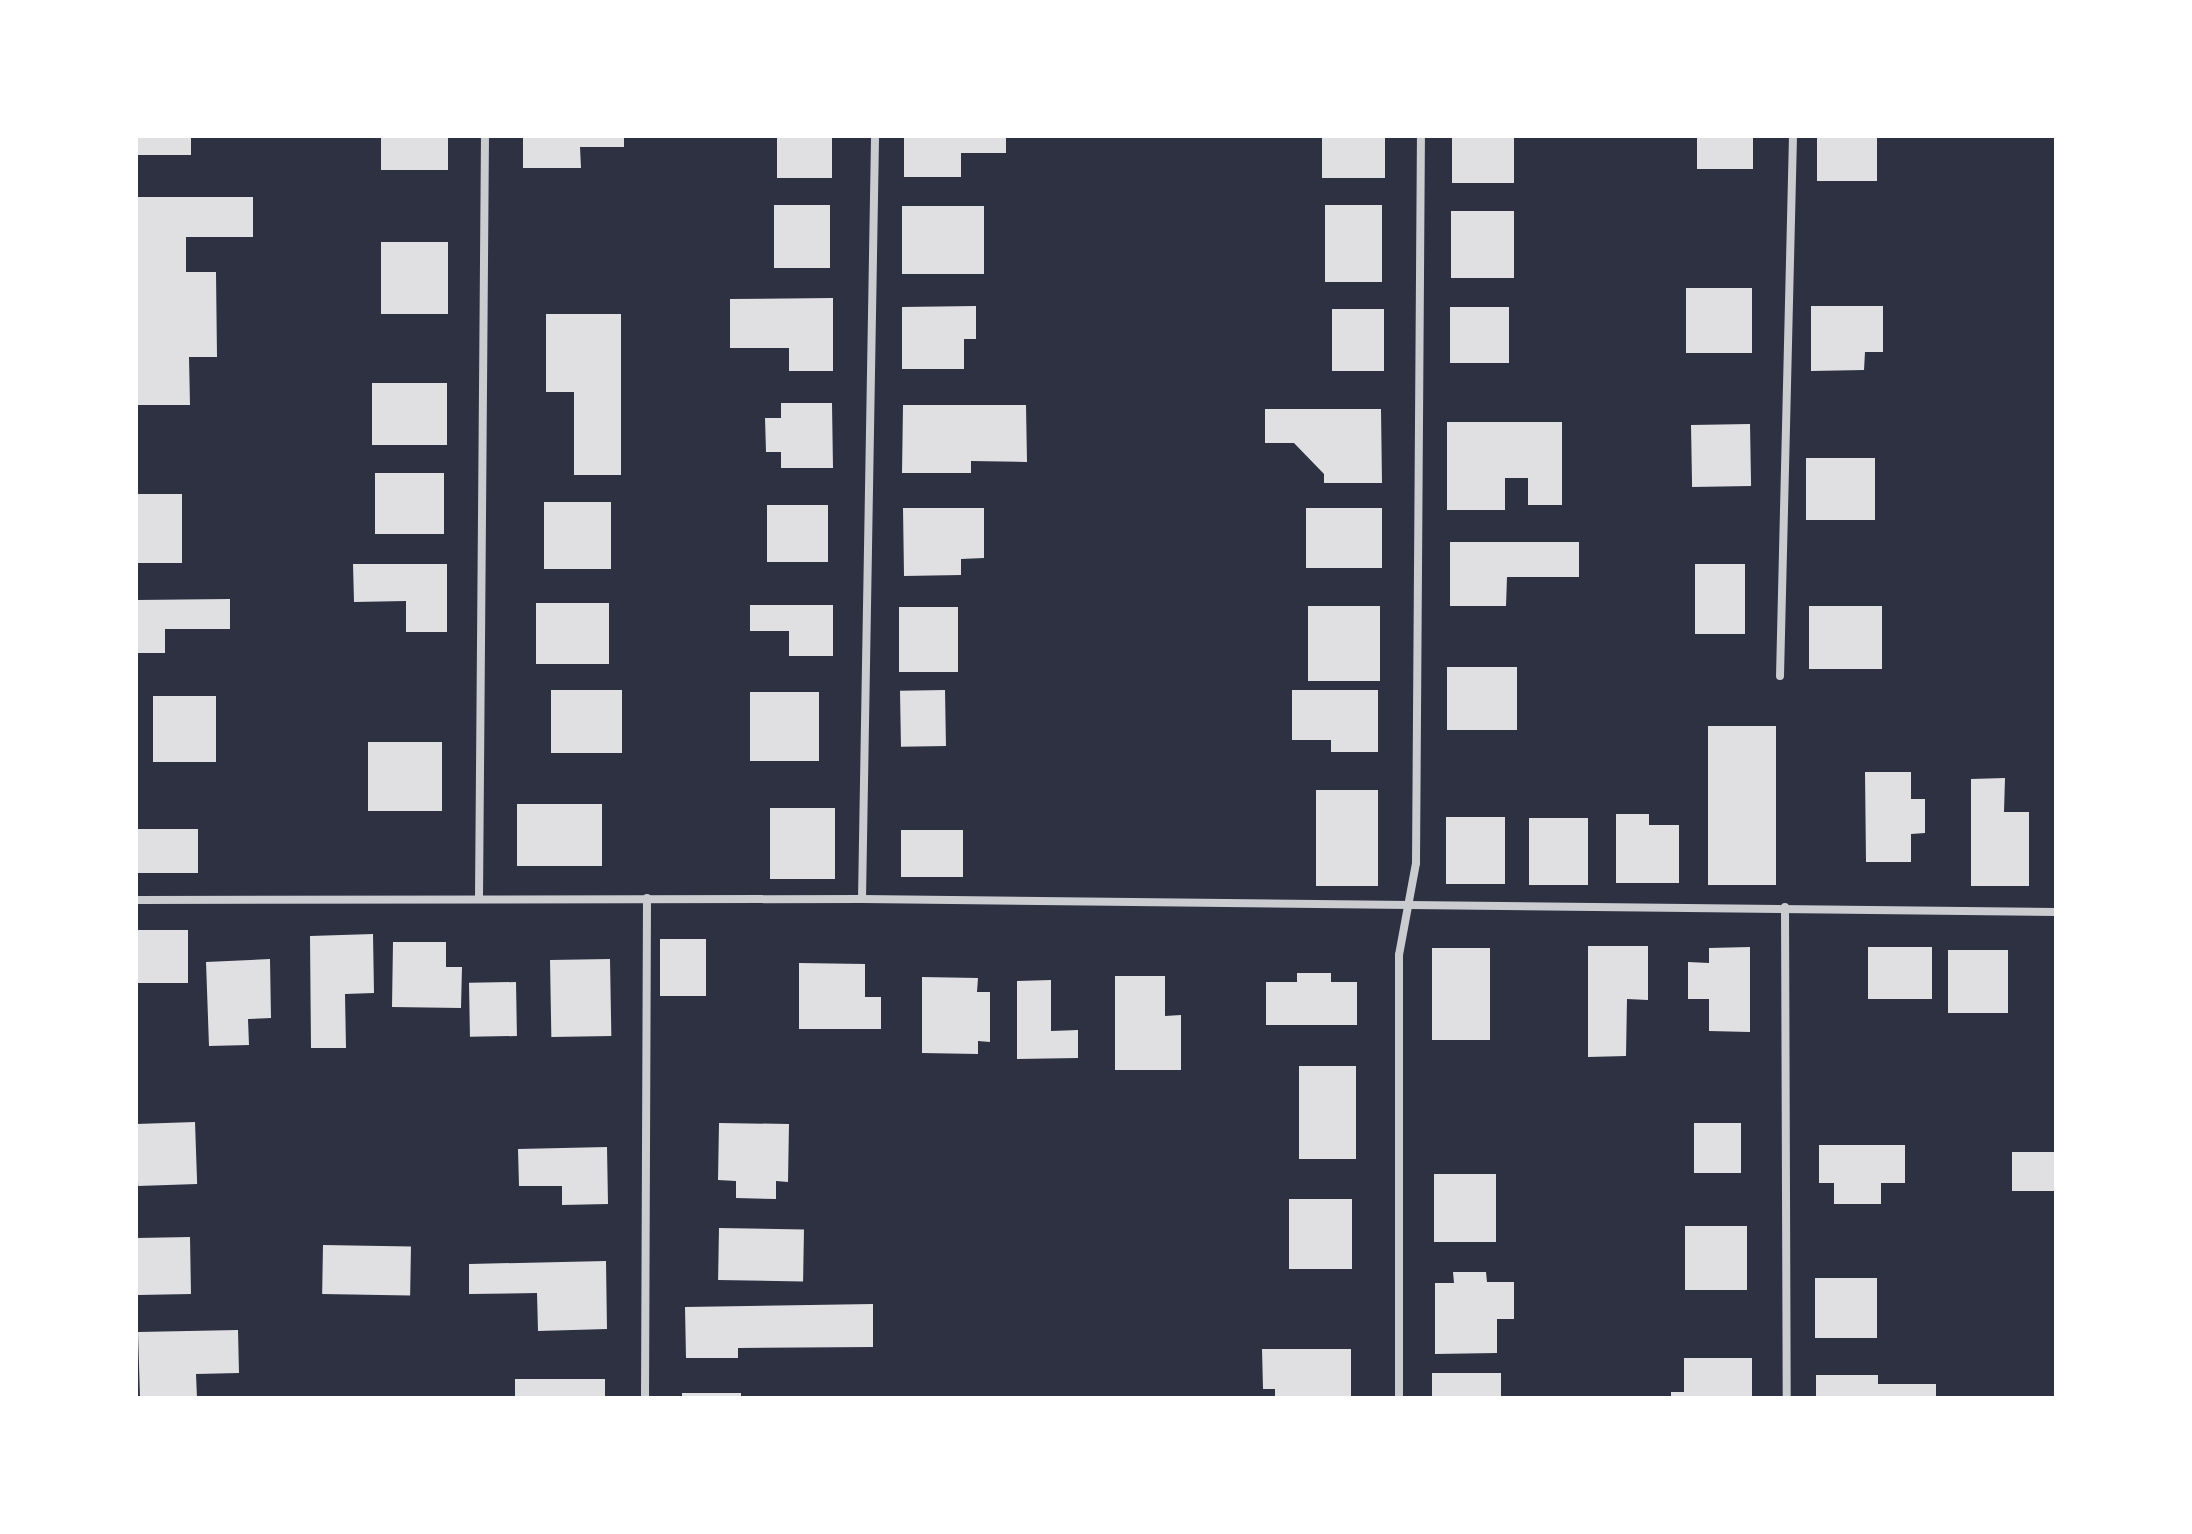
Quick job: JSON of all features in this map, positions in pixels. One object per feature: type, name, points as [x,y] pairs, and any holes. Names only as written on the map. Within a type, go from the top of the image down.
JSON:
[{"type":"street","points":[[479,898],[485,136]]},
{"type":"street","points":[[862,899],[875,136]]},
{"type":"street","points":[[1399,1398],[1399,955],[1416,863],[1421,136]]},
{"type":"street","points":[[1780,676],[1793,136]]},
{"type":"street","points":[[645,1398],[647,898]]},
{"type":"street","points":[[136,900],[862,899],[1409,908],[1785,907],[2056,912]]},
{"type":"street","points":[[1785,907],[1787,1398]]},
{"type":"building","points":[[136,136],[191,136],[191,155],[136,155]]},
{"type":"building","points":[[381,136],[448,136],[448,170],[381,170]]},
{"type":"building","points":[[523,136],[624,136],[624,147],[580,147],[581,168],[523,168]]},
{"type":"building","points":[[777,136],[832,136],[832,178],[777,178]]},
{"type":"building","points":[[904,136],[1006,136],[1006,153],[961,153],[961,177],[904,177]]},
{"type":"building","points":[[1322,136],[1385,136],[1385,178],[1322,178]]},
{"type":"building","points":[[1452,136],[1514,136],[1514,183],[1452,183]]},
{"type":"building","points":[[1697,136],[1753,136],[1753,169],[1697,169]]},
{"type":"building","points":[[1817,136],[1877,136],[1877,181],[1817,181]]},
{"type":"building","points":[[136,197],[253,197],[253,237],[186,237],[186,272],[216,272],[217,357],[189,357],[190,405],[136,405]]},
{"type":"building","points":[[774,205],[830,205],[830,268],[774,268]]},
{"type":"building","points":[[1325,205],[1382,205],[1382,282],[1325,282]]},
{"type":"building","points":[[902,206],[984,206],[984,274],[902,274]]},
{"type":"building","points":[[1451,211],[1514,211],[1514,278],[1451,278]]},
{"type":"building","points":[[381,242],[448,242],[448,314],[381,314]]},
{"type":"building","points":[[1686,288],[1752,288],[1752,353],[1686,353]]},
{"type":"building","points":[[833,298],[833,371],[789,371],[789,348],[730,348],[730,299]]},
{"type":"building","points":[[976,306],[976,339],[964,339],[964,369],[902,369],[902,307]]},
{"type":"building","points":[[1811,306],[1883,306],[1883,352],[1865,352],[1864,370],[1811,371]]},
{"type":"building","points":[[1450,307],[1509,307],[1509,363],[1450,363]]},
{"type":"building","points":[[1332,309],[1384,309],[1384,371],[1332,371]]},
{"type":"building","points":[[546,314],[621,314],[621,475],[574,475],[574,392],[546,392]]},
{"type":"building","points":[[372,383],[447,383],[447,445],[372,445]]},
{"type":"building","points":[[781,403],[832,403],[833,468],[781,468],[781,452],[766,452],[765,418],[781,418]]},
{"type":"building","points":[[903,405],[1026,405],[1027,462],[971,461],[971,473],[902,473]]},
{"type":"building","points":[[1265,409],[1381,409],[1382,483],[1324,483],[1324,474],[1294,443],[1265,443]]},
{"type":"building","points":[[1447,422],[1562,422],[1562,505],[1528,505],[1528,478],[1505,478],[1505,510],[1447,510]]},
{"type":"building","points":[[1750,424],[1751,486],[1692,487],[1691,425]]},
{"type":"building","points":[[1806,458],[1875,458],[1875,520],[1806,520]]},
{"type":"building","points":[[375,473],[444,473],[444,534],[375,534]]},
{"type":"building","points":[[136,494],[182,494],[182,563],[136,563]]},
{"type":"building","points":[[544,502],[611,502],[611,569],[544,569]]},
{"type":"building","points":[[767,505],[828,505],[828,562],[767,562]]},
{"type":"building","points":[[903,508],[984,508],[984,558],[961,559],[961,575],[904,576]]},
{"type":"building","points":[[1306,508],[1382,508],[1382,568],[1306,568]]},
{"type":"building","points":[[1450,542],[1579,542],[1579,577],[1507,577],[1506,606],[1450,606]]},
{"type":"building","points":[[353,564],[447,564],[447,632],[406,632],[406,601],[354,602]]},
{"type":"building","points":[[1695,564],[1745,564],[1745,634],[1695,634]]},
{"type":"building","points":[[230,599],[230,629],[165,629],[165,653],[136,653],[136,600]]},
{"type":"building","points":[[536,603],[609,603],[609,664],[536,664]]},
{"type":"building","points":[[750,605],[833,605],[833,656],[789,656],[789,631],[750,631]]},
{"type":"building","points":[[1308,606],[1380,606],[1380,681],[1308,681]]},
{"type":"building","points":[[1809,606],[1882,606],[1882,669],[1809,669]]},
{"type":"building","points":[[899,607],[958,607],[958,672],[899,672]]},
{"type":"building","points":[[1447,667],[1517,667],[1517,730],[1447,730]]},
{"type":"building","points":[[551,690],[622,690],[622,753],[551,753]]},
{"type":"building","points":[[945,690],[946,746],[901,747],[900,691]]},
{"type":"building","points":[[1292,690],[1378,690],[1378,752],[1331,752],[1331,740],[1292,740]]},
{"type":"building","points":[[750,692],[819,692],[819,761],[750,761]]},
{"type":"building","points":[[153,696],[216,696],[216,762],[153,762]]},
{"type":"building","points":[[1708,726],[1776,726],[1776,885],[1708,885]]},
{"type":"building","points":[[368,742],[442,742],[442,811],[368,811]]},
{"type":"building","points":[[1865,772],[1911,772],[1911,799],[1925,799],[1925,833],[1911,834],[1911,862],[1866,862]]},
{"type":"building","points":[[2005,778],[2004,812],[2029,812],[2029,886],[1971,886],[1971,779]]},
{"type":"building","points":[[1316,790],[1378,790],[1378,886],[1316,886]]},
{"type":"building","points":[[517,804],[602,804],[602,866],[517,866]]},
{"type":"building","points":[[770,808],[835,808],[835,879],[770,879]]},
{"type":"building","points":[[1616,814],[1649,814],[1649,825],[1679,825],[1679,883],[1616,883]]},
{"type":"building","points":[[1446,817],[1505,817],[1505,884],[1446,884]]},
{"type":"building","points":[[1529,818],[1588,818],[1588,885],[1529,885]]},
{"type":"building","points":[[136,829],[198,829],[198,873],[136,873]]},
{"type":"building","points":[[901,830],[963,830],[963,877],[901,877]]},
{"type":"building","points":[[137,930],[188,930],[188,983],[137,983]]},
{"type":"building","points":[[373,934],[374,993],[345,994],[346,1048],[311,1048],[310,936]]},
{"type":"building","points":[[660,939],[706,939],[706,996],[660,996]]},
{"type":"building","points":[[393,942],[446,942],[446,967],[462,967],[461,1008],[392,1007]]},
{"type":"building","points":[[1588,946],[1648,946],[1648,1000],[1627,999],[1626,1056],[1588,1057]]},
{"type":"building","points":[[1750,947],[1750,1032],[1709,1031],[1709,999],[1688,999],[1688,962],[1709,963],[1709,948]]},
{"type":"building","points":[[1868,947],[1932,947],[1932,999],[1868,999]]},
{"type":"building","points":[[1432,948],[1490,948],[1490,1040],[1432,1040]]},
{"type":"building","points":[[1948,950],[2008,950],[2008,1013],[1948,1013]]},
{"type":"building","points":[[270,959],[271,1018],[248,1019],[249,1045],[209,1046],[206,962]]},
{"type":"building","points":[[610,959],[611,1036],[551,1037],[550,960]]},
{"type":"building","points":[[799,963],[865,964],[865,997],[881,997],[881,1029],[799,1029]]},
{"type":"building","points":[[1297,973],[1331,973],[1331,982],[1357,982],[1357,1025],[1266,1025],[1266,982],[1297,982]]},
{"type":"building","points":[[1115,976],[1165,976],[1165,1016],[1181,1015],[1181,1070],[1115,1070]]},
{"type":"building","points":[[922,977],[978,978],[977,992],[990,992],[990,1042],[978,1041],[978,1054],[922,1053]]},
{"type":"building","points":[[1051,980],[1051,1031],[1078,1030],[1078,1058],[1017,1059],[1017,981]]},
{"type":"building","points":[[516,982],[517,1036],[470,1037],[469,983]]},
{"type":"building","points":[[1299,1066],[1356,1066],[1356,1159],[1299,1159]]},
{"type":"building","points":[[195,1122],[197,1184],[138,1186],[136,1124]]},
{"type":"building","points":[[719,1123],[789,1124],[788,1182],[776,1181],[776,1199],[736,1198],[736,1181],[718,1180]]},
{"type":"building","points":[[1694,1123],[1741,1123],[1741,1173],[1694,1173]]},
{"type":"building","points":[[1819,1145],[1905,1145],[1905,1183],[1881,1183],[1881,1204],[1834,1204],[1834,1183],[1819,1183]]},
{"type":"building","points":[[607,1147],[608,1204],[562,1205],[562,1186],[519,1186],[518,1149]]},
{"type":"building","points":[[2012,1152],[2056,1152],[2056,1191],[2012,1191]]},
{"type":"building","points":[[1434,1174],[1496,1174],[1496,1242],[1434,1242]]},
{"type":"building","points":[[1289,1199],[1352,1199],[1352,1269],[1289,1269]]},
{"type":"building","points":[[1685,1226],[1747,1226],[1747,1290],[1685,1290]]},
{"type":"building","points":[[719,1228],[804,1229],[803,1281],[718,1280]]},
{"type":"building","points":[[190,1237],[191,1294],[138,1295],[137,1238]]},
{"type":"building","points":[[323,1245],[411,1247],[410,1296],[322,1294]]},
{"type":"building","points":[[606,1261],[607,1329],[538,1331],[537,1293],[469,1294],[469,1264]]},
{"type":"building","points":[[1453,1272],[1486,1272],[1487,1282],[1514,1282],[1514,1319],[1497,1319],[1497,1353],[1435,1354],[1435,1283],[1454,1283]]},
{"type":"building","points":[[1815,1278],[1877,1278],[1877,1338],[1815,1338]]},
{"type":"building","points":[[873,1304],[873,1347],[738,1348],[738,1358],[686,1358],[685,1307]]},
{"type":"building","points":[[238,1330],[239,1373],[196,1374],[197,1398],[140,1398],[138,1332]]},
{"type":"building","points":[[1262,1349],[1351,1349],[1351,1398],[1275,1398],[1275,1389],[1263,1389]]},
{"type":"building","points":[[1684,1358],[1752,1358],[1752,1398],[1671,1398],[1671,1392],[1684,1392]]},
{"type":"building","points":[[1432,1373],[1501,1373],[1501,1398],[1432,1398]]},
{"type":"building","points":[[1816,1375],[1878,1375],[1878,1384],[1936,1384],[1936,1398],[1816,1398]]},
{"type":"building","points":[[515,1379],[605,1379],[605,1398],[515,1398]]},
{"type":"building","points":[[682,1393],[741,1393],[741,1398],[682,1398]]}]
